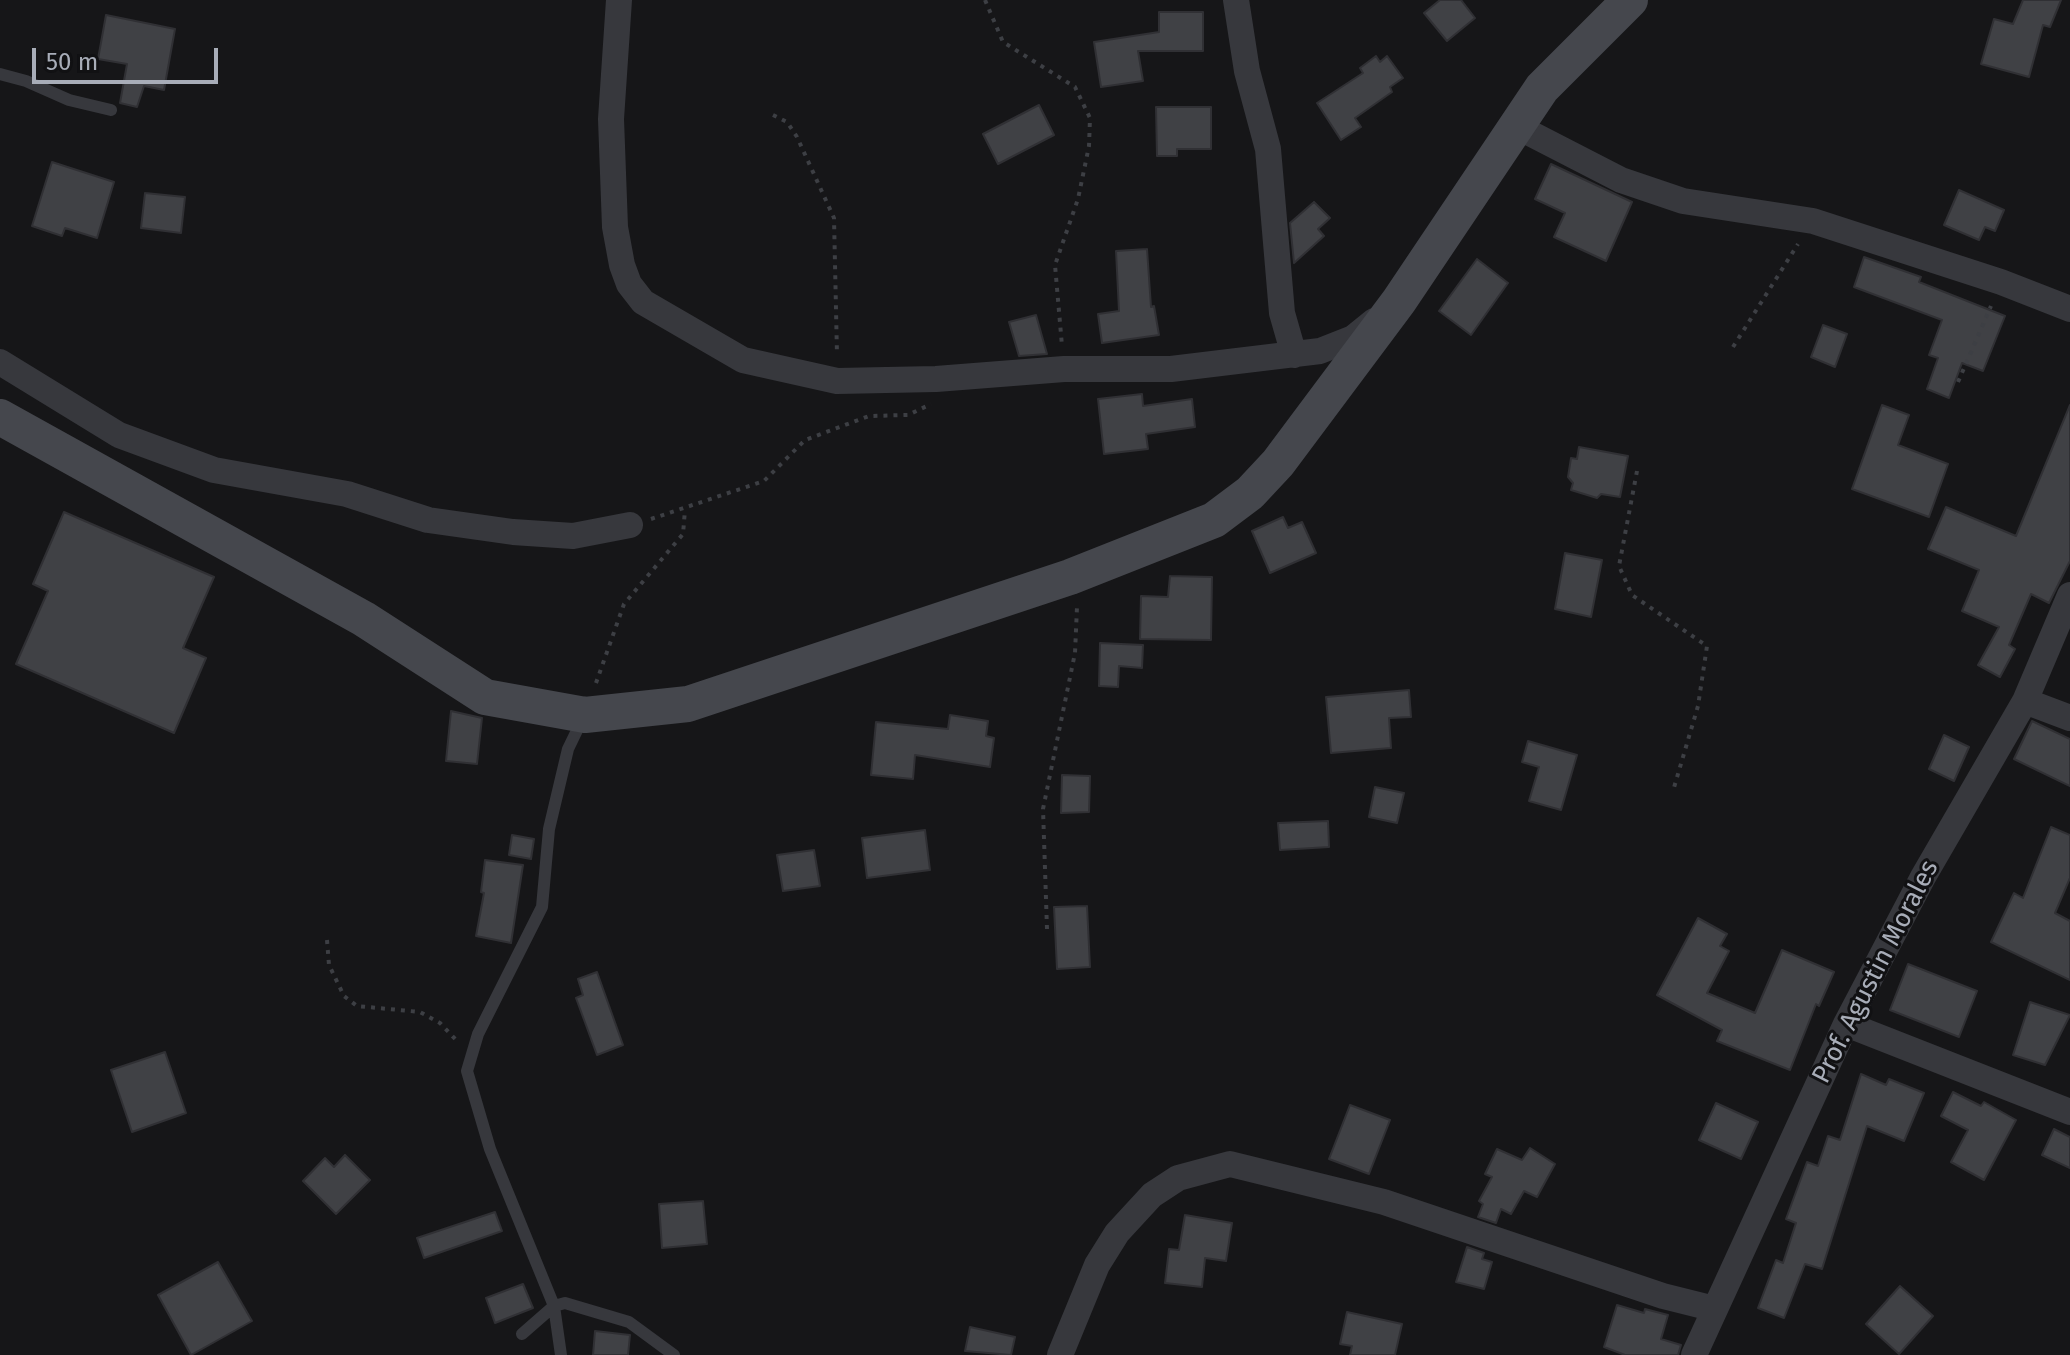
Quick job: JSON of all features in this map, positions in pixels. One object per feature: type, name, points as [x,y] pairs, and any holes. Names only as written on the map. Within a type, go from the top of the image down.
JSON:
[{"type":"street","points":[[619,0],[611,119],[614,211],[622,265],[629,284],[643,302],[743,360],[837,381],[936,379],[1064,369],[1171,369],[1294,355],[1353,338],[1399,301]]},
{"type":"street","points":[[1236,0],[1247,71],[1268,149],[1282,313],[1294,355]]},
{"type":"street","points":[[0,417],[364,619],[485,697],[585,715],[688,704],[1070,577],[1214,520],[1250,493],[1278,463],[1399,301],[1542,88],[1630,0]]},
{"type":"street","points":[[1518,127],[1621,180],[1683,201],[1813,221],[2001,282],[2070,309]]},
{"type":"street","points":[[0,362],[119,435],[214,470],[347,494],[428,520],[513,532],[573,536],[630,525]]},
{"type":"street","name":"Prof. Agustin Morales","points":[[1694,1355],[1846,1024],[1923,877],[2025,701],[2070,595]]},
{"type":"street","points":[[2025,701],[2070,718]]},
{"type":"street","points":[[1846,1024],[2070,1112]]},
{"type":"street","points":[[1060,1355],[1097,1265],[1117,1233],[1152,1195],[1178,1178],[1230,1164],[1384,1202],[1663,1296],[1715,1309]]},
{"type":"lane","points":[[0,74],[26,81],[69,100],[111,110]]},
{"type":"lane","points":[[561,1355],[554,1306],[490,1149],[467,1071],[478,1034],[542,907],[549,829],[568,749],[585,715]]},
{"type":"lane","points":[[522,1334],[554,1306],[565,1303],[585,1306],[629,1322],[674,1355]]},
{"type":"path","points":[[985,0],[1003,42],[1075,87],[1090,118],[1089,146],[1078,199],[1055,265],[1064,369]]},
{"type":"path","points":[[773,115],[787,122],[797,137],[834,218],[837,381]]},
{"type":"path","points":[[1733,347],[1813,221]]},
{"type":"path","points":[[1958,382],[2001,282]]},
{"type":"path","points":[[630,525],[685,510],[764,481],[805,440],[869,416],[908,415],[931,406],[936,379]]},
{"type":"path","points":[[1637,471],[1619,566],[1632,595],[1707,646],[1698,706],[1673,791]]},
{"type":"path","points":[[585,715],[624,604],[683,534],[685,510]]},
{"type":"path","points":[[1047,929],[1043,809],[1080,615],[1070,577]]},
{"type":"path","points":[[327,940],[329,965],[344,996],[357,1006],[420,1012],[440,1023],[471,1055]]},
{"type":"building","points":[[1440,0],[1461,0],[1475,18],[1447,41],[1424,13]]},
{"type":"building","points":[[2023,0],[2061,0],[2050,27],[2043,25],[2029,77],[1981,64],[1994,19],[2013,24]]},
{"type":"building","points":[[1159,12],[1203,12],[1203,51],[1138,51],[1143,81],[1101,87],[1094,42],[1159,32]]},
{"type":"building","points":[[106,15],[175,29],[164,90],[144,86],[137,107],[120,103],[127,64],[98,59]]},
{"type":"building","points":[[1376,56],[1380,62],[1387,56],[1403,78],[1390,87],[1392,92],[1355,118],[1361,127],[1341,140],[1317,103],[1363,73],[1360,68]]},
{"type":"building","points":[[1039,105],[1054,135],[998,164],[983,134]]},
{"type":"building","points":[[1156,107],[1211,107],[1211,149],[1177,149],[1177,156],[1157,156]]},
{"type":"building","points":[[52,162],[114,182],[97,238],[65,228],[62,236],[32,226]]},
{"type":"building","points":[[1551,164],[1632,202],[1606,261],[1554,237],[1565,213],[1535,199]]},
{"type":"building","points":[[1959,190],[2004,210],[1995,231],[1985,227],[1979,240],[1944,225]]},
{"type":"building","points":[[145,193],[185,197],[181,233],[141,228]]},
{"type":"building","points":[[1314,202],[1330,218],[1318,229],[1324,236],[1294,263],[1290,223]]},
{"type":"building","points":[[1147,249],[1151,307],[1154,306],[1159,335],[1102,343],[1098,314],[1119,311],[1116,251]]},
{"type":"building","points":[[1864,257],[1921,277],[1919,282],[2005,316],[1983,371],[1962,363],[1949,398],[1927,389],[1938,358],[1929,355],[1942,320],[1854,287]]},
{"type":"building","points":[[1477,259],[1508,283],[1471,335],[1439,311]]},
{"type":"building","points":[[1036,315],[1047,354],[1019,356],[1009,322]]},
{"type":"building","points":[[1823,325],[1847,334],[1835,367],[1811,357]]},
{"type":"building","points":[[1142,394],[1143,406],[1192,399],[1195,427],[1146,434],[1148,449],[1104,454],[1098,399]]},
{"type":"building","points":[[1882,405],[1909,415],[1898,445],[1948,464],[1929,517],[1852,489]]},
{"type":"building","points":[[2070,405],[2070,561],[2049,603],[2031,594],[2009,645],[2015,649],[2000,677],[1978,665],[1999,627],[1962,611],[1979,570],[1928,549],[1946,507],[2016,536]]},
{"type":"building","points":[[1579,447],[1628,456],[1620,497],[1601,494],[1597,498],[1571,490],[1573,483],[1568,477],[1571,458],[1577,459]]},
{"type":"building","points":[[64,512],[214,577],[183,648],[206,658],[174,733],[16,664],[48,591],[33,584]]},
{"type":"building","points":[[1283,517],[1288,528],[1302,522],[1316,553],[1270,573],[1252,531]]},
{"type":"building","points":[[1565,553],[1602,560],[1591,617],[1555,609]]},
{"type":"building","points":[[1170,576],[1212,577],[1211,640],[1140,639],[1141,596],[1168,597]]},
{"type":"building","points":[[1100,643],[1143,645],[1142,668],[1119,666],[1118,687],[1099,686]]},
{"type":"building","points":[[1409,690],[1411,717],[1389,718],[1391,748],[1331,753],[1326,697]]},
{"type":"building","points":[[451,711],[482,718],[477,764],[446,761]]},
{"type":"building","points":[[950,715],[988,721],[986,736],[994,738],[990,767],[915,755],[913,779],[871,775],[876,722],[948,729]]},
{"type":"building","points":[[2032,721],[2070,739],[2070,786],[2014,759]]},
{"type":"building","points":[[1944,735],[1969,747],[1954,781],[1929,769]]},
{"type":"building","points":[[1528,741],[1577,755],[1561,810],[1529,801],[1539,767],[1522,762]]},
{"type":"building","points":[[1062,775],[1090,776],[1089,812],[1061,813]]},
{"type":"building","points":[[1375,787],[1404,793],[1397,823],[1369,817]]},
{"type":"building","points":[[1328,821],[1329,847],[1280,850],[1278,823]]},
{"type":"building","points":[[2051,827],[2070,835],[2070,878],[2055,913],[2070,921],[2070,980],[1991,942],[2014,893],[2023,898]]},
{"type":"building","points":[[925,830],[930,870],[867,878],[862,838]]},
{"type":"building","points":[[512,835],[534,839],[531,859],[509,855]]},
{"type":"building","points":[[814,850],[820,886],[783,891],[777,855]]},
{"type":"building","points":[[485,860],[523,865],[511,943],[476,936],[484,893],[481,892]]},
{"type":"building","points":[[1087,906],[1090,967],[1057,969],[1054,907]]},
{"type":"building","points":[[1698,918],[1727,934],[1720,946],[1729,951],[1707,993],[1755,1013],[1782,950],[1834,972],[1819,1006],[1816,1004],[1790,1070],[1717,1041],[1722,1030],[1657,995]]},
{"type":"building","points":[[1908,964],[1977,991],[1959,1037],[1890,1010]]},
{"type":"building","points":[[597,972],[623,1045],[597,1055],[576,998],[583,995],[578,979]]},
{"type":"building","points":[[2030,1002],[2070,1015],[2045,1065],[2013,1055]]},
{"type":"building","points":[[165,1052],[186,1113],[132,1132],[111,1070]]},
{"type":"building","points":[[1861,1074],[1886,1085],[1889,1079],[1924,1093],[1904,1141],[1867,1126],[1822,1269],[1805,1264],[1784,1318],[1758,1308],[1776,1260],[1783,1263],[1796,1223],[1786,1219],[1807,1162],[1818,1166],[1828,1136],[1840,1140]]},
{"type":"building","points":[[1953,1092],[1981,1106],[1984,1102],[2016,1120],[1984,1180],[1951,1162],[1968,1130],[1941,1116]]},
{"type":"building","points":[[1716,1103],[1758,1122],[1741,1159],[1699,1140]]},
{"type":"building","points":[[1350,1105],[1390,1120],[1369,1174],[1329,1159]]},
{"type":"building","points":[[2054,1129],[2070,1137],[2070,1168],[2042,1155]]},
{"type":"building","points":[[1530,1148],[1555,1164],[1537,1197],[1524,1191],[1511,1214],[1501,1209],[1496,1223],[1478,1217],[1483,1204],[1479,1201],[1492,1177],[1485,1174],[1497,1149],[1522,1160]]},
{"type":"building","points":[[345,1155],[370,1180],[336,1214],[303,1181],[325,1158],[334,1167]]},
{"type":"building","points":[[703,1201],[707,1244],[662,1248],[659,1204]]},
{"type":"building","points":[[495,1212],[502,1231],[424,1258],[417,1238]]},
{"type":"building","points":[[1185,1215],[1232,1223],[1226,1261],[1205,1258],[1202,1287],[1165,1283],[1169,1249],[1179,1250]]},
{"type":"building","points":[[1467,1247],[1484,1253],[1482,1259],[1492,1262],[1484,1289],[1456,1282]]},
{"type":"building","points":[[218,1262],[252,1321],[191,1355],[158,1295]]},
{"type":"building","points":[[523,1284],[533,1308],[495,1323],[486,1298]]},
{"type":"building","points":[[1900,1286],[1933,1316],[1899,1354],[1866,1324]]},
{"type":"building","points":[[1617,1305],[1644,1313],[1645,1309],[1668,1315],[1661,1339],[1681,1345],[1678,1355],[1625,1355],[1604,1347]]},
{"type":"building","points":[[1347,1312],[1402,1324],[1395,1355],[1350,1355],[1352,1346],[1340,1344]]},
{"type":"building","points":[[970,1327],[1015,1337],[1011,1355],[965,1351]]},
{"type":"building","points":[[595,1331],[630,1335],[628,1355],[593,1355]]}]
